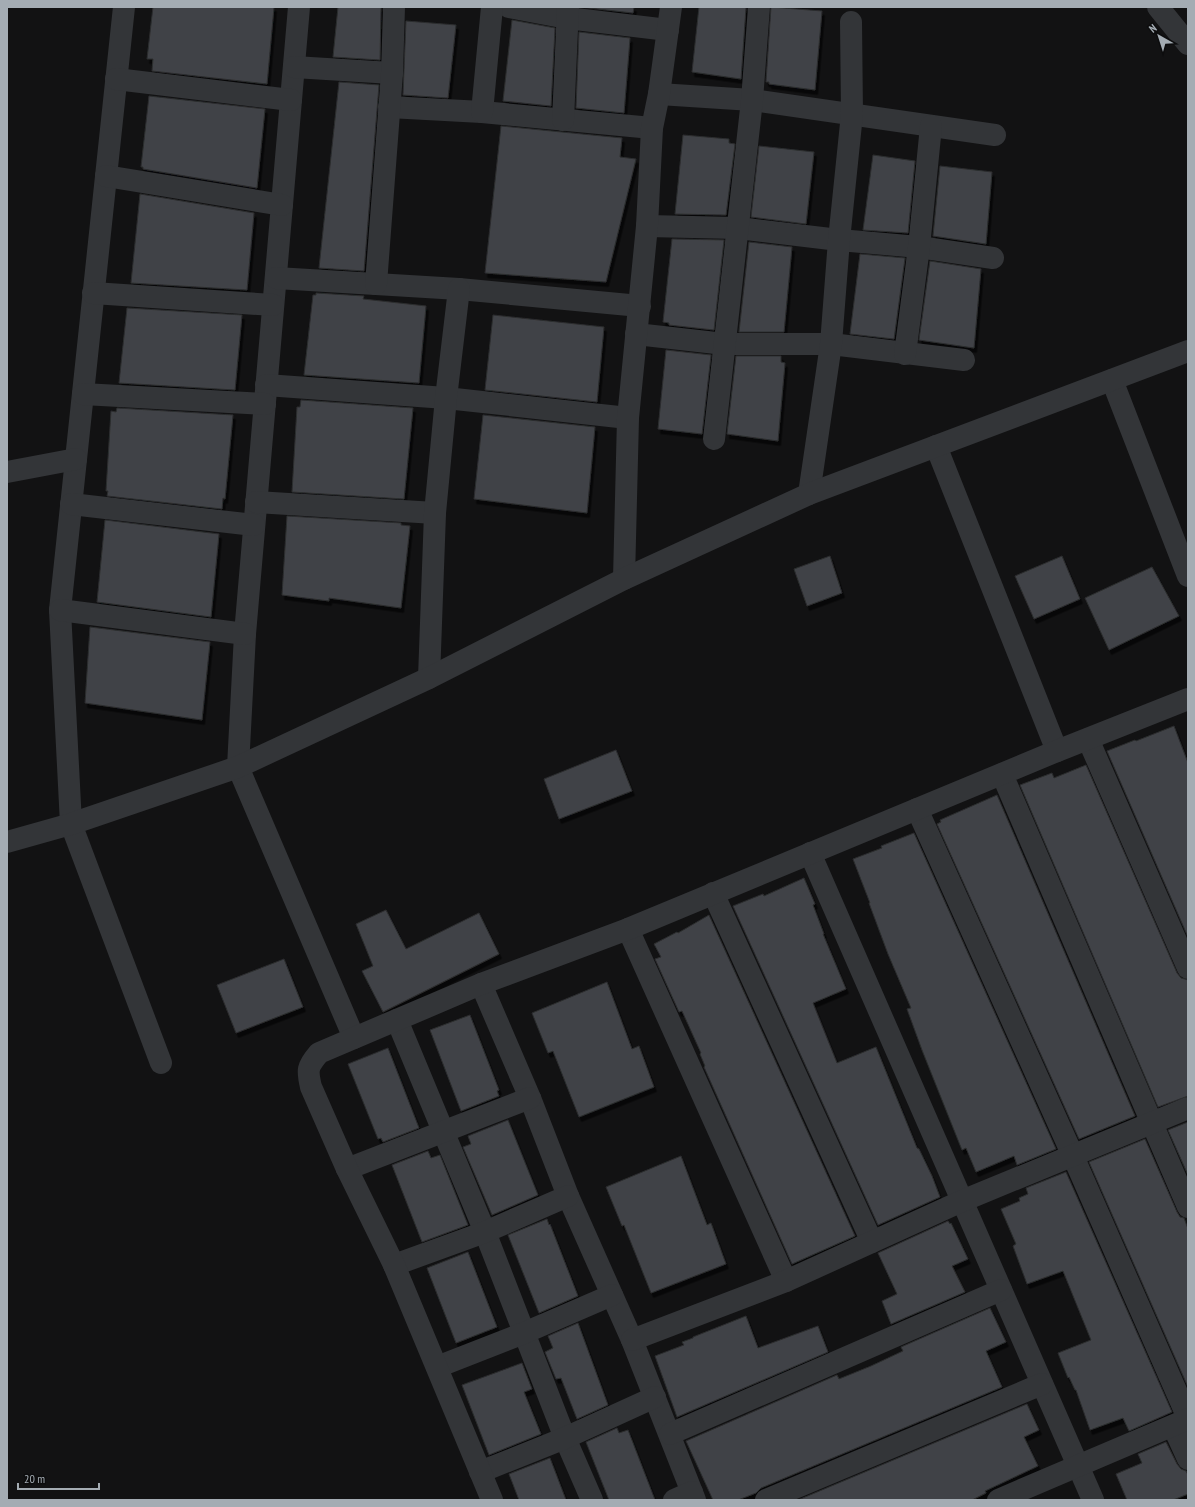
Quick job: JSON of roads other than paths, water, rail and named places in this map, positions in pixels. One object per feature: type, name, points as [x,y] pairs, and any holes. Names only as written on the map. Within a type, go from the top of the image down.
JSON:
[{"type":"street","points":[[124,7],[60,610],[71,824],[161,1063]]},
{"type":"street","points":[[299,7],[245,634],[238,767],[354,1038]]},
{"type":"street","points":[[376,284],[390,107],[394,7]]},
{"type":"street","points":[[482,112],[492,7]]},
{"type":"street","points":[[509,7],[567,12],[668,30]]},
{"type":"street","points":[[624,579],[628,418],[647,226],[652,128],[659,94],[671,7]]},
{"type":"street","points":[[714,439],[752,100],[759,7]]},
{"type":"street","points":[[1158,7],[1188,44]]},
{"type":"street","points":[[563,120],[567,12]]},
{"type":"street","points":[[809,494],[831,344],[838,240],[852,114],[851,22]]},
{"type":"street","points":[[294,67],[392,73]]},
{"type":"street","points":[[116,79],[291,100]]},
{"type":"street","points":[[659,94],[752,100],[995,135]]},
{"type":"street","points":[[390,107],[482,112],[652,128]]},
{"type":"street","points":[[905,354],[919,247],[931,126]]},
{"type":"street","points":[[106,176],[282,205]]},
{"type":"street","points":[[647,226],[738,228],[838,240],[919,247],[993,258]]},
{"type":"street","points":[[276,278],[459,289],[640,306]]},
{"type":"street","points":[[429,678],[435,513],[446,398],[459,289]]},
{"type":"street","points":[[93,293],[273,305]]},
{"type":"street","points":[[636,334],[725,344],[831,344],[964,360]]},
{"type":"street","points":[[7,842],[71,824],[238,767],[429,678],[624,579],[809,494],[1188,351]]},
{"type":"street","points":[[1112,380],[1188,576]]},
{"type":"street","points":[[83,394],[446,398],[628,418]]},
{"type":"street","points":[[936,446],[1057,751]]},
{"type":"street","points":[[7,472],[76,459]]},
{"type":"street","points":[[256,502],[435,513]]},
{"type":"street","points":[[71,504],[254,525]]},
{"type":"street","points":[[60,610],[245,634]]},
{"type":"street","points":[[492,1500],[394,1265],[347,1169],[310,1088],[307,1073],[311,1063],[319,1053],[481,984],[628,929],[1057,751],[1187,702]]},
{"type":"street","points":[[1088,739],[1188,968]]},
{"type":"street","points":[[1002,774],[1188,1207]]},
{"type":"street","points":[[917,809],[1073,1156],[1183,1421],[1188,1460]]},
{"type":"street","points":[[810,853],[1093,1500]]},
{"type":"street","points":[[714,893],[872,1242]]},
{"type":"street","points":[[628,929],[786,1281]]},
{"type":"street","points":[[481,984],[530,1098],[568,1196],[632,1340],[670,1434],[687,1497]]},
{"type":"street","points":[[397,1020],[445,1132],[565,1438],[592,1500]]},
{"type":"street","points":[[347,1169],[530,1098]]},
{"type":"street","points":[[632,1340],[786,1281],[962,1201],[1188,1108]]},
{"type":"street","points":[[394,1265],[485,1232],[568,1196]]},
{"type":"street","points":[[670,1434],[1001,1290]]},
{"type":"street","points":[[437,1367],[524,1334],[612,1295]]},
{"type":"street","points":[[766,1500],[1042,1384]]},
{"type":"street","points":[[480,1472],[565,1438],[655,1397]]},
{"type":"street","points":[[998,1500],[1183,1421]]}]
